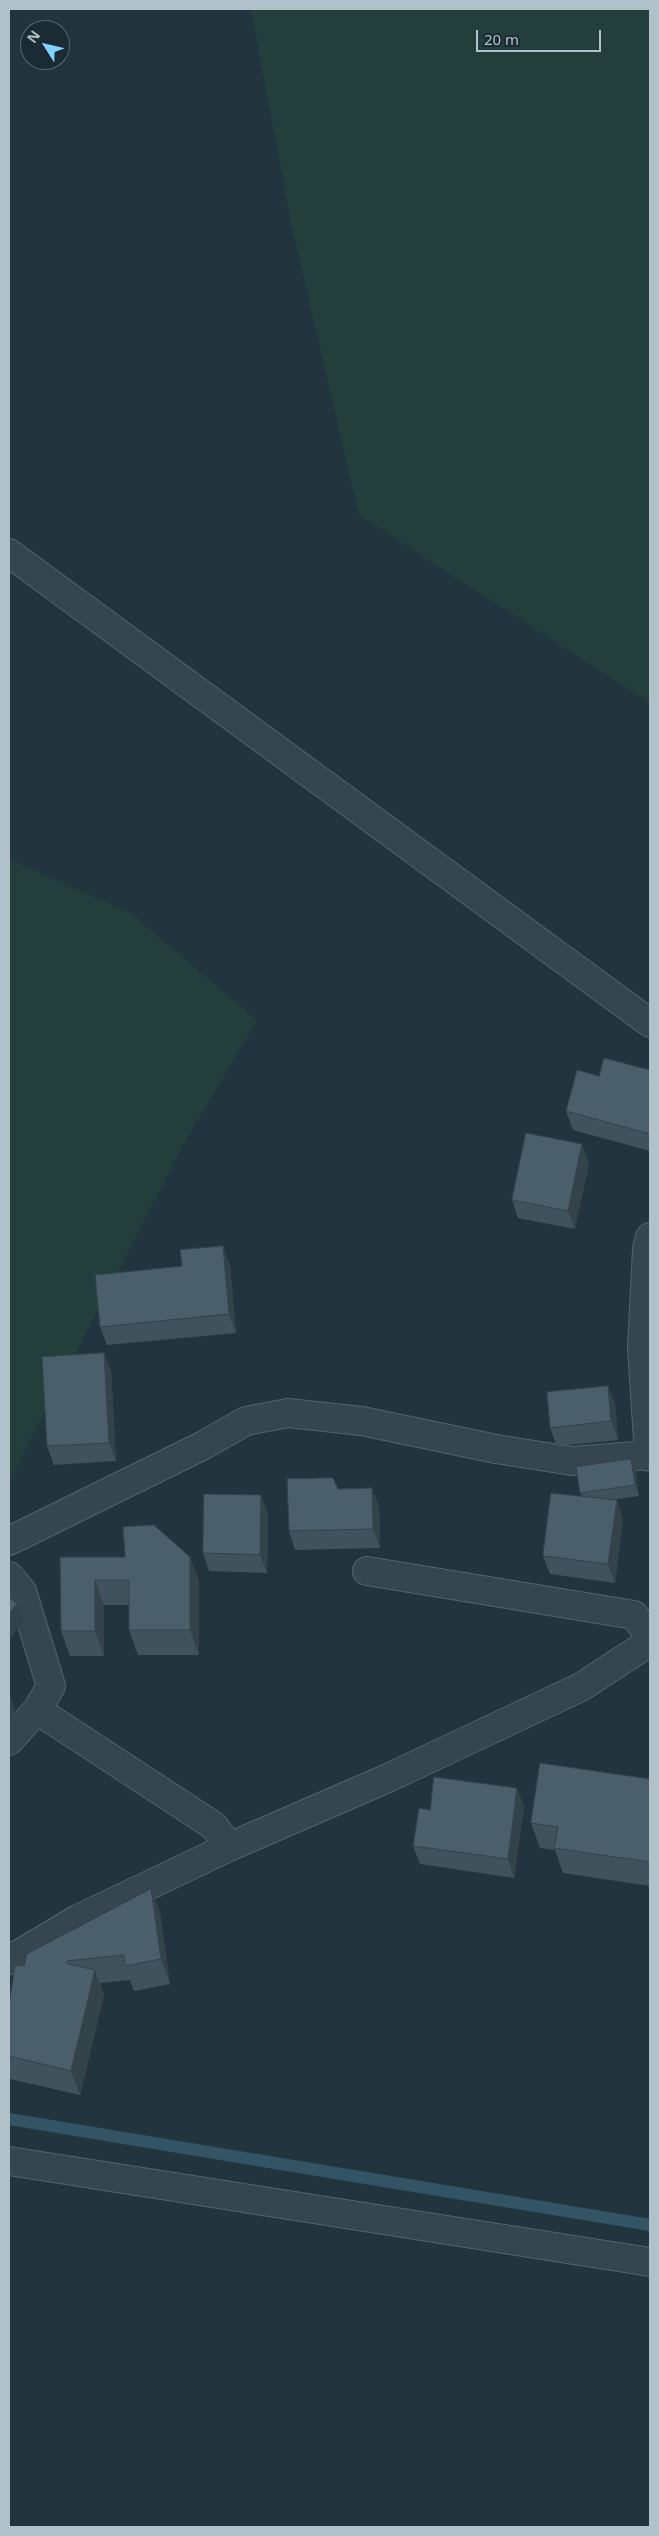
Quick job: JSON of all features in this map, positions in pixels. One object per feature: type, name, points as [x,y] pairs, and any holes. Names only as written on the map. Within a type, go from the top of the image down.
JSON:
[{"type":"street","points":[[9,553],[650,1023]]},
{"type":"street","points":[[9,1541],[202,1446],[246,1421],[288,1413],[362,1421],[496,1449],[572,1461],[649,1456],[642,1348],[647,1248],[650,1237]]},
{"type":"street","points":[[367,1571],[634,1615],[650,1637]]},
{"type":"street","points":[[9,1576],[22,1591],[51,1686],[37,1710],[9,1741]]},
{"type":"street","points":[[9,1960],[78,1919],[229,1847],[388,1778],[581,1687],[650,1642]]},
{"type":"street","points":[[37,1710],[214,1826],[229,1847]]},
{"type":"street","points":[[9,2161],[650,2262]]},
{"type":"green space","points":[[251,9],[650,9],[650,703],[359,515],[291,222]]},
{"type":"green space","points":[[9,859],[130,913],[257,1020],[187,1138],[9,1481]]},
{"type":"building","points":[[604,1058],[650,1070],[650,1134],[566,1111],[577,1070],[599,1076]]},
{"type":"building","points":[[526,1133],[582,1144],[568,1211],[512,1200]]},
{"type":"building","points":[[223,1246],[229,1314],[100,1327],[95,1275],[182,1266],[180,1250]]},
{"type":"building","points":[[104,1353],[109,1443],[47,1446],[42,1357]]},
{"type":"building","points":[[608,1386],[611,1421],[550,1428],[547,1392]]},
{"type":"building","points":[[631,1459],[635,1485],[580,1493],[576,1467]]},
{"type":"building","points":[[333,1478],[338,1489],[372,1488],[373,1529],[289,1531],[287,1479]]},
{"type":"building","points":[[551,1493],[617,1500],[608,1564],[543,1556]]},
{"type":"building","points":[[204,1494],[261,1495],[260,1555],[203,1553]]},
{"type":"building","points":[[154,1525],[190,1557],[190,1630],[129,1630],[129,1580],[95,1580],[95,1631],[61,1631],[60,1557],[125,1557],[123,1527]]},
{"type":"building","points":[[9,1597],[17,1604],[9,1614]]},
{"type":"building","points":[[540,1763],[650,1779],[650,1862],[554,1848],[558,1827],[531,1823]]},
{"type":"building","points":[[434,1777],[517,1788],[508,1859],[413,1846],[419,1808],[430,1810]]},
{"type":"building","points":[[151,1889],[161,1959],[125,1966],[124,1955],[67,1961],[68,1964],[95,1970],[71,2071],[9,2056],[9,2005],[15,1965],[24,1966],[27,1954]]},
{"type":"waterway","points":[[9,2119],[650,2225]]}]
